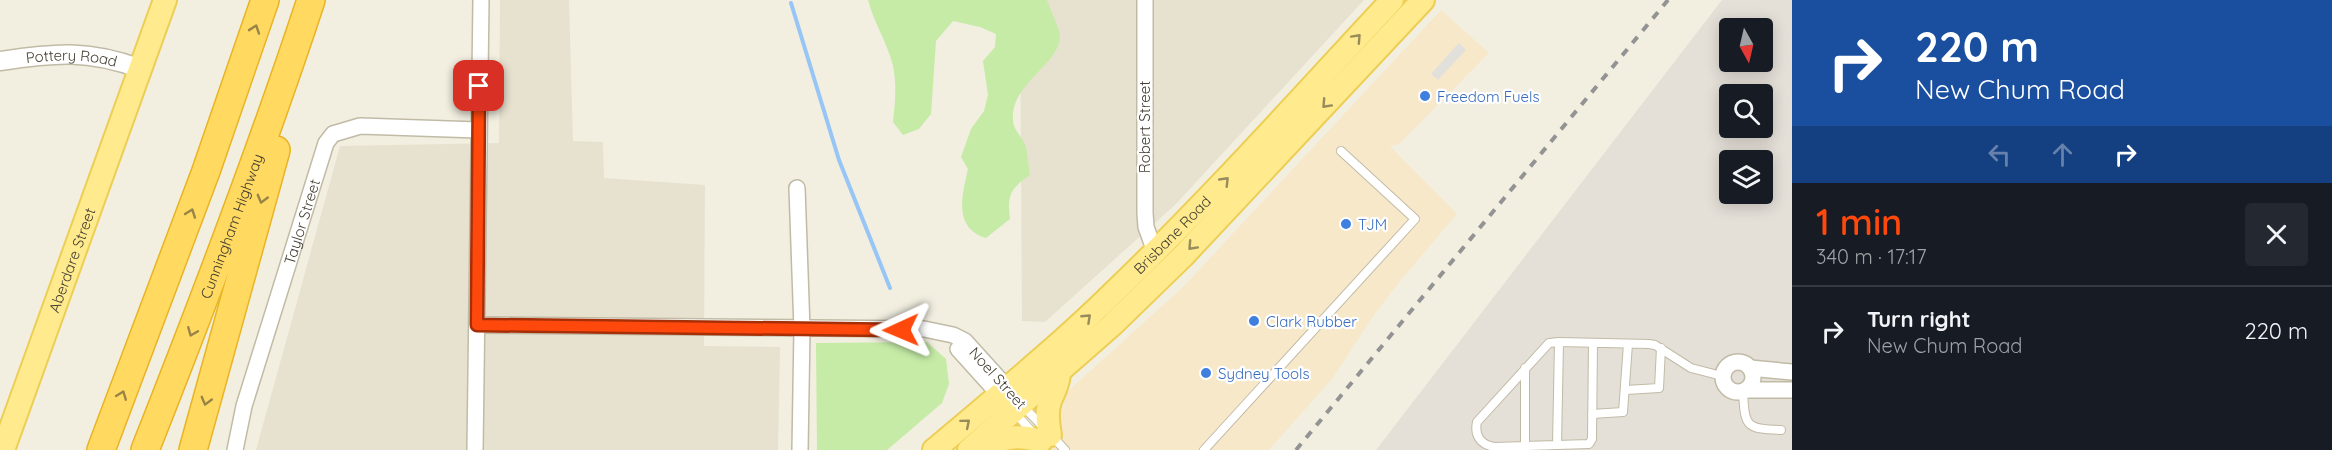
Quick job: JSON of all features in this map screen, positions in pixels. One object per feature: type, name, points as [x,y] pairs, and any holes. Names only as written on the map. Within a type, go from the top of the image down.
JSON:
[{"type":"highway","points":[[101,450],[206,171],[265,0]]},
{"type":"highway","points":[[193,450],[284,120],[312,0]]},
{"type":"highway","name":"Cunningham Highway","points":[[145,450],[207,294],[312,0]]},
{"type":"main road","name":"Aberdare Street","points":[[3,450],[165,0]]},
{"type":"main road","name":"Brisbane Road","points":[[971,448],[1073,331],[1229,177],[1392,0]]},
{"type":"main road","name":"Brisbane Road","points":[[934,450],[1059,372],[1130,308],[1183,256],[1423,0]]},
{"type":"main road","points":[[971,448],[1005,437],[1026,437],[1051,444],[1047,418],[1049,403],[1058,386],[1059,372]]},
{"type":"street","points":[[475,450],[481,0]]},
{"type":"street","name":"Robert Street","points":[[1145,0],[1144,213],[1146,227],[1155,252]]},
{"type":"street","name":"Pottery Road","points":[[0,61],[69,53],[107,58],[141,69]]},
{"type":"street","name":"Taylor Street","points":[[235,450],[244,406],[326,143],[333,134],[360,126],[478,130]]},
{"type":"street","points":[[797,188],[802,329],[800,450]]},
{"type":"street","name":"Noel Street","points":[[477,325],[924,330],[940,333],[1011,400]]},
{"type":"street","points":[[1745,391],[1753,377],[1750,368],[1743,362],[1733,362],[1726,367],[1722,376],[1728,389],[1745,391],[1792,390]]},
{"type":"street","points":[[1750,368],[1792,372]]},
{"type":"lane","points":[[1204,450],[1415,219],[1341,151]]},
{"type":"lane","points":[[1593,343],[1592,439],[1589,444],[1488,446],[1481,441],[1476,430],[1478,422],[1549,343],[1559,342],[1628,344],[1655,345],[1691,368],[1722,376]]},
{"type":"lane","points":[[1557,445],[1559,342]]},
{"type":"lane","points":[[1592,414],[1623,412],[1628,344]]},
{"type":"lane","points":[[1626,390],[1659,388],[1661,348]]},
{"type":"lane","points":[[1525,368],[1525,446]]},
{"type":"lane","points":[[1745,391],[1744,413],[1751,425],[1758,429],[1780,430]]},
{"type":"lane","name":"Noel Street","points":[[1011,400],[1051,444]]},
{"type":"shaded area","points":[[500,0],[569,0],[573,141],[603,142],[604,178],[705,185],[704,346],[780,347],[778,450],[256,450],[340,146],[499,143]]},
{"type":"shaded area","points":[[1020,0],[1364,0],[1176,204],[1045,322],[1022,321]]},
{"type":"shaded area","points":[[1722,0],[1792,0],[1792,450],[1376,450]]},
{"type":"shaded area","points":[[1441,10],[1489,53],[1399,144],[1390,146],[1457,214],[1374,315],[1332,379],[1269,450],[1003,450],[1183,287]]},
{"type":"shaded area","points":[[1459,43],[1466,50],[1438,80],[1431,74]]},
{"type":"green space","points":[[868,0],[1047,0],[1060,32],[1058,45],[1054,54],[1022,91],[1013,113],[1014,126],[1024,142],[1030,175],[1011,193],[1010,219],[986,238],[968,227],[964,219],[962,200],[968,169],[961,157],[971,129],[984,111],[988,95],[983,61],[995,47],[996,34],[980,27],[953,21],[936,41],[931,114],[919,129],[903,135],[893,122],[895,87],[893,66]]},
{"type":"green space","points":[[927,342],[946,359],[949,384],[942,403],[887,450],[817,450],[816,343]]},
{"type":"waterway","points":[[791,3],[839,160],[890,288]]},
{"type":"railway","points":[[1296,450],[1668,0]]},
{"type":"place","name":"Freedom Fuels","points":[[1425,96]]},
{"type":"place","name":"TJM","points":[[1346,224]]},
{"type":"place","name":"Clark Rubber","points":[[1254,321]]},
{"type":"place","name":"Sydney Tools","points":[[1206,373]]},
{"type":"route","points":[[479,86],[477,325],[901,330]]}]
